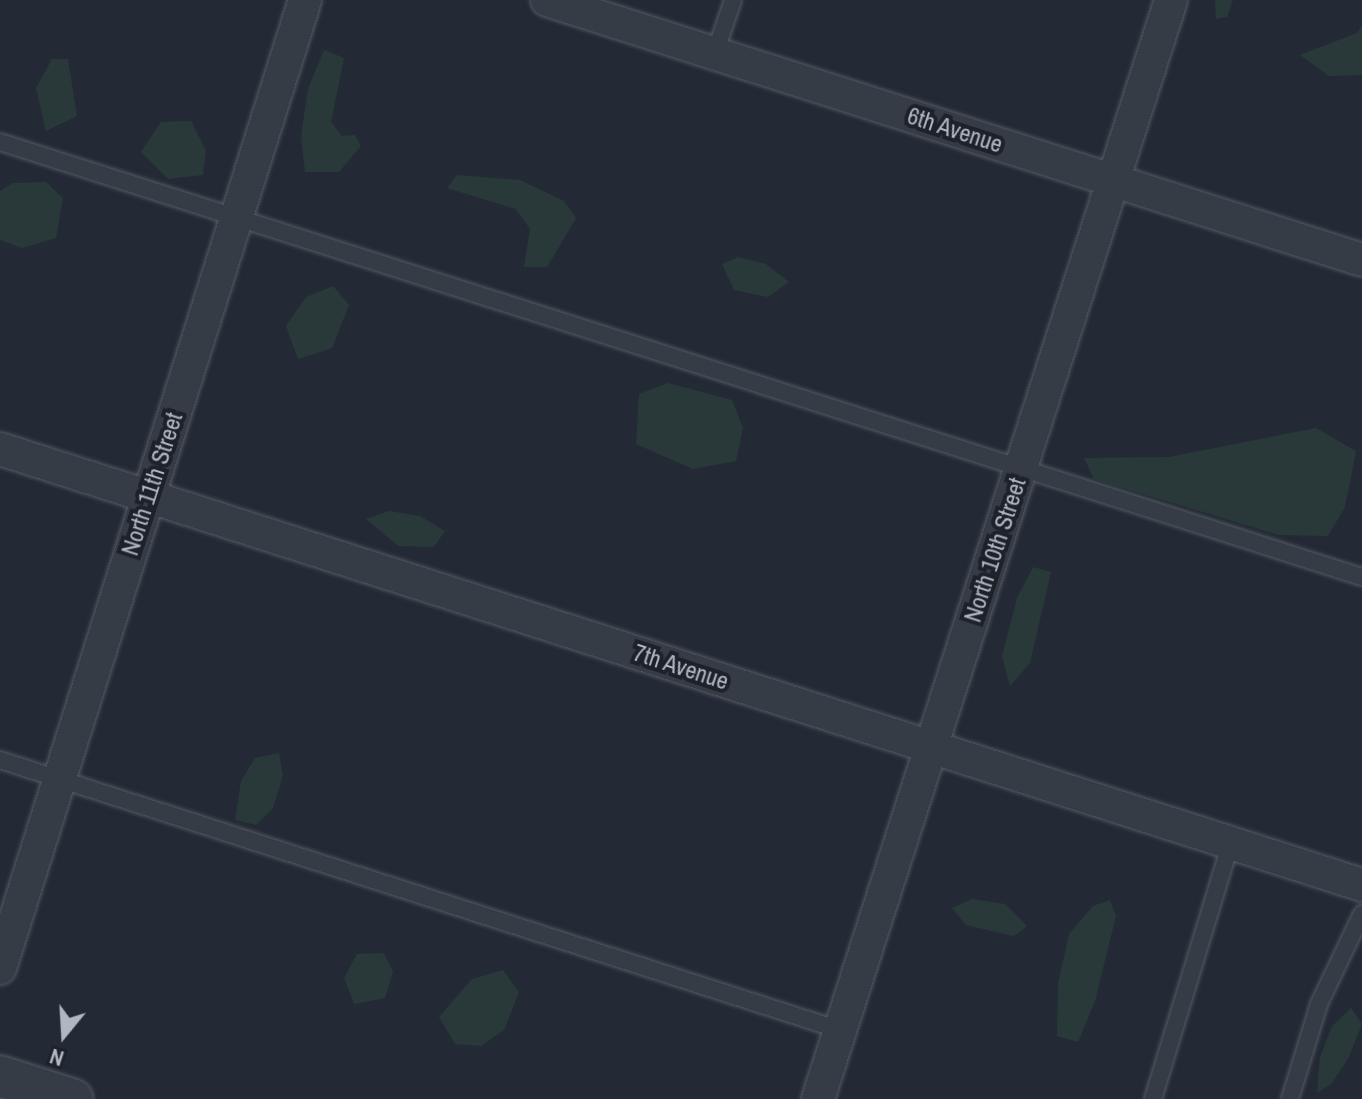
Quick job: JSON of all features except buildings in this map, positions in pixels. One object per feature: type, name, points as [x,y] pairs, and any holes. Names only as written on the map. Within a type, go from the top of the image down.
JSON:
[{"type":"street","name":"North 11th Street","points":[[0,968],[305,0]]},
{"type":"street","name":"6th Avenue","points":[[547,0],[1362,260]]},
{"type":"street","name":"North 10th Street","points":[[818,1099],[1171,0]]},
{"type":"street","name":"7th Avenue","points":[[0,449],[1362,885]]},
{"type":"street","points":[[0,1076],[72,1099]]},
{"type":"lane","points":[[715,53],[733,0]]},
{"type":"lane","points":[[0,142],[1362,577]]},
{"type":"lane","points":[[0,760],[840,1030]]},
{"type":"lane","points":[[1153,1099],[1231,843]]},
{"type":"lane","points":[[1290,1099],[1319,1004],[1362,914]]},
{"type":"shaded area","points":[[1215,0],[1233,0],[1227,17],[1216,19]]},
{"type":"shaded area","points":[[1362,25],[1362,75],[1329,76],[1300,55],[1357,33]]},
{"type":"shaded area","points":[[324,50],[344,58],[331,122],[342,136],[355,135],[361,146],[339,172],[305,172],[301,136],[308,89]]},
{"type":"shaded area","points":[[52,59],[68,59],[77,116],[46,131],[36,88]]},
{"type":"shaded area","points":[[191,121],[206,151],[203,175],[168,179],[141,152],[161,122]]},
{"type":"shaded area","points":[[457,175],[520,180],[564,201],[576,218],[547,267],[524,267],[530,229],[516,209],[447,188]]},
{"type":"shaded area","points":[[46,182],[63,198],[56,238],[22,248],[0,240],[0,191],[13,183]]},
{"type":"shaded area","points":[[738,257],[766,264],[789,282],[768,297],[734,290],[722,264]]},
{"type":"shaded area","points":[[333,286],[349,305],[332,348],[298,359],[286,326],[306,297]]},
{"type":"shaded area","points":[[668,383],[732,400],[743,428],[736,461],[693,469],[636,444],[639,394]]},
{"type":"shaded area","points":[[1316,428],[1356,451],[1345,507],[1328,536],[1279,535],[1094,479],[1084,458],[1169,457]]},
{"type":"shaded area","points":[[389,511],[420,516],[445,531],[434,547],[398,546],[366,519]]},
{"type":"shaded area","points":[[1033,567],[1051,572],[1030,663],[1010,686],[1002,656],[1017,598]]},
{"type":"shaded area","points":[[279,753],[283,775],[273,808],[256,825],[235,820],[241,781],[255,758]]},
{"type":"shaded area","points":[[972,899],[1005,904],[1027,926],[1014,936],[966,925],[952,908]]},
{"type":"shaded area","points":[[1110,900],[1116,916],[1095,1001],[1078,1042],[1057,1036],[1058,984],[1069,934],[1093,906]]},
{"type":"shaded area","points":[[384,953],[393,972],[385,998],[354,1004],[344,978],[357,954]]},
{"type":"shaded area","points":[[503,970],[519,992],[504,1030],[481,1046],[455,1044],[439,1017],[472,979]]},
{"type":"shaded area","points":[[1351,1008],[1362,1024],[1348,1059],[1331,1084],[1317,1093],[1320,1057],[1332,1026]]}]
